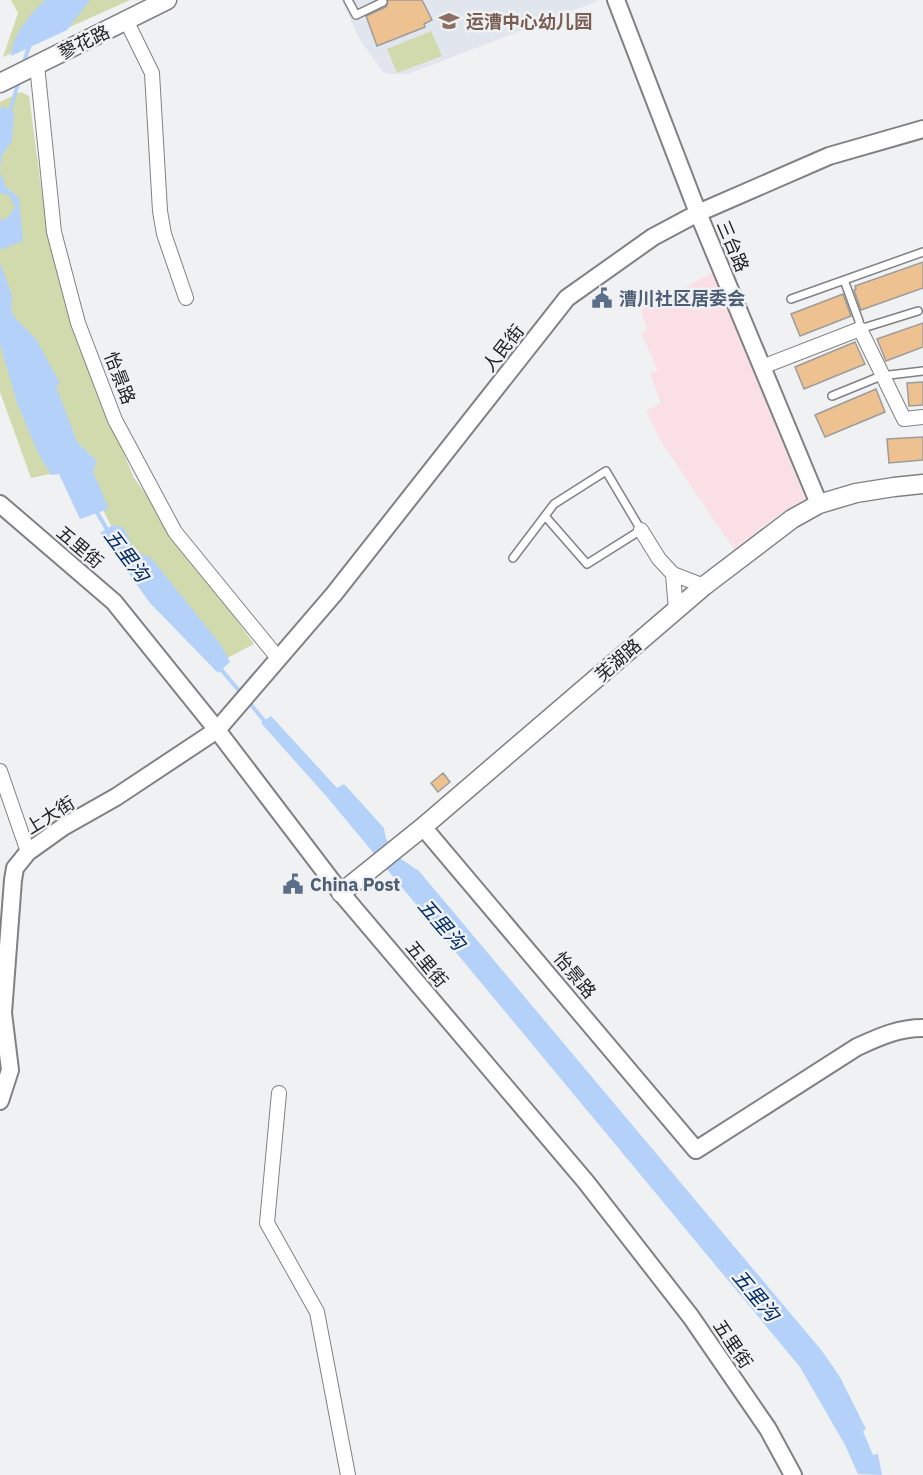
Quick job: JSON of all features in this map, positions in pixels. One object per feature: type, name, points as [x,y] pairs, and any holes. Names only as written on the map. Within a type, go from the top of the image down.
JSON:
[{"type":"main road","name":"蓼花路","points":[[0,83],[167,0]]},
{"type":"main road","name":"芜湖路","points":[[341,893],[704,586],[792,519],[819,504],[856,493],[923,484]]},
{"type":"street","name":"三台路","points":[[616,0],[698,213],[819,504]]},
{"type":"street","points":[[126,20],[152,73],[160,211],[164,234],[186,298]]},
{"type":"street","name":"怡景路","points":[[37,65],[54,232],[78,323],[115,420],[175,532],[278,658]]},
{"type":"street","name":"人民街","points":[[217,730],[334,594],[567,298],[653,237],[698,213],[829,156],[923,129]]},
{"type":"street","points":[[762,368],[860,329],[904,419],[923,417]]},
{"type":"street","name":"五里街","points":[[0,504],[114,602],[217,730],[341,893],[586,1182],[691,1317],[768,1429],[793,1475]]},
{"type":"street","points":[[641,530],[659,559],[673,574],[704,586]]},
{"type":"street","points":[[673,574],[676,610]]},
{"type":"street","name":"上大街","points":[[0,1101],[10,1070],[3,1013],[15,868],[28,852],[63,827],[117,797],[217,730]]},
{"type":"street","points":[[0,771],[28,852]]},
{"type":"street","name":"怡景路","points":[[423,826],[696,1150],[857,1047],[882,1035],[900,1030],[923,1029]]},
{"type":"street","points":[[279,1093],[267,1223],[317,1312],[348,1475]]},
{"type":"lane","points":[[348,0],[356,15],[383,2]]},
{"type":"lane","points":[[791,299],[923,252]]},
{"type":"lane","points":[[844,280],[860,329],[918,311]]},
{"type":"lane","points":[[832,396],[881,376],[923,371]]},
{"type":"lane","points":[[513,558],[554,504],[606,471],[641,530],[587,564],[545,516]]},
{"type":"shaded area","name":"运漕中心幼儿园","points":[[341,0],[596,0],[596,2],[408,74],[390,74],[383,72],[360,40]]},
{"type":"shaded area","points":[[714,272],[805,499],[781,513],[734,549],[664,446],[646,411],[661,403],[650,374],[658,370],[641,333],[647,329],[641,310]]},
{"type":"green space","points":[[11,0],[130,0],[3,57],[18,13]]},
{"type":"green space","points":[[431,31],[442,56],[397,73],[387,49]]},
{"type":"green space","points":[[21,92],[29,96],[53,256],[77,343],[134,478],[254,644],[220,662],[116,536],[82,467],[31,478],[0,392],[0,102]]},
{"type":"water","points":[[45,0],[90,0],[67,30],[11,56],[18,32]]},
{"type":"water","points":[[4,107],[14,112],[12,141],[2,155],[0,172],[0,108]]},
{"type":"water","points":[[0,172],[6,187],[19,198],[23,241],[0,250],[0,220],[8,218],[15,207],[9,195],[0,193]]},
{"type":"water","points":[[0,263],[12,295],[11,310],[16,319],[36,339],[60,383],[56,386],[77,442],[97,461],[93,471],[109,509],[80,519],[59,474],[51,475],[39,455],[17,403],[0,344]]},
{"type":"water","points":[[113,525],[124,528],[134,550],[152,559],[221,645],[230,662],[218,673],[150,603],[100,533]]},
{"type":"water","points":[[271,716],[337,788],[344,784],[384,828],[386,839],[401,859],[419,871],[822,1351],[840,1377],[866,1429],[863,1431],[873,1455],[878,1454],[882,1475],[858,1474],[845,1445],[800,1367],[327,797],[261,723]]},
{"type":"building","points":[[388,0],[422,0],[432,20],[424,24],[425,27],[377,46],[366,16],[386,7]]},
{"type":"building","points":[[923,262],[923,288],[861,310],[854,290],[855,286]]},
{"type":"building","points":[[843,294],[851,316],[800,336],[791,314]]},
{"type":"building","points":[[923,323],[923,347],[886,361],[877,339]]},
{"type":"building","points":[[855,342],[865,364],[804,389],[795,367]]},
{"type":"building","points":[[923,382],[923,405],[909,406],[907,383]]},
{"type":"building","points":[[876,389],[885,412],[825,437],[815,415]]},
{"type":"building","points":[[923,437],[923,460],[889,463],[887,439]]},
{"type":"building","points":[[443,773],[450,782],[438,792],[431,783]]},
{"type":"waterway","name":"五里沟","points":[[23,65],[30,44]]},
{"type":"waterway","name":"五里沟","points":[[9,114],[19,81]]},
{"type":"waterway","name":"五里沟","points":[[95,509],[108,531]]},
{"type":"waterway","name":"五里沟","points":[[219,667],[241,693]]},
{"type":"waterway","name":"五里沟","points":[[248,701],[266,723]]},
{"type":"place","name":"运漕中心幼儿园","points":[[449,21]]},
{"type":"place","name":"漕川社区居委会","points":[[602,298]]},
{"type":"place","name":"China Post","points":[[293,884]]}]
